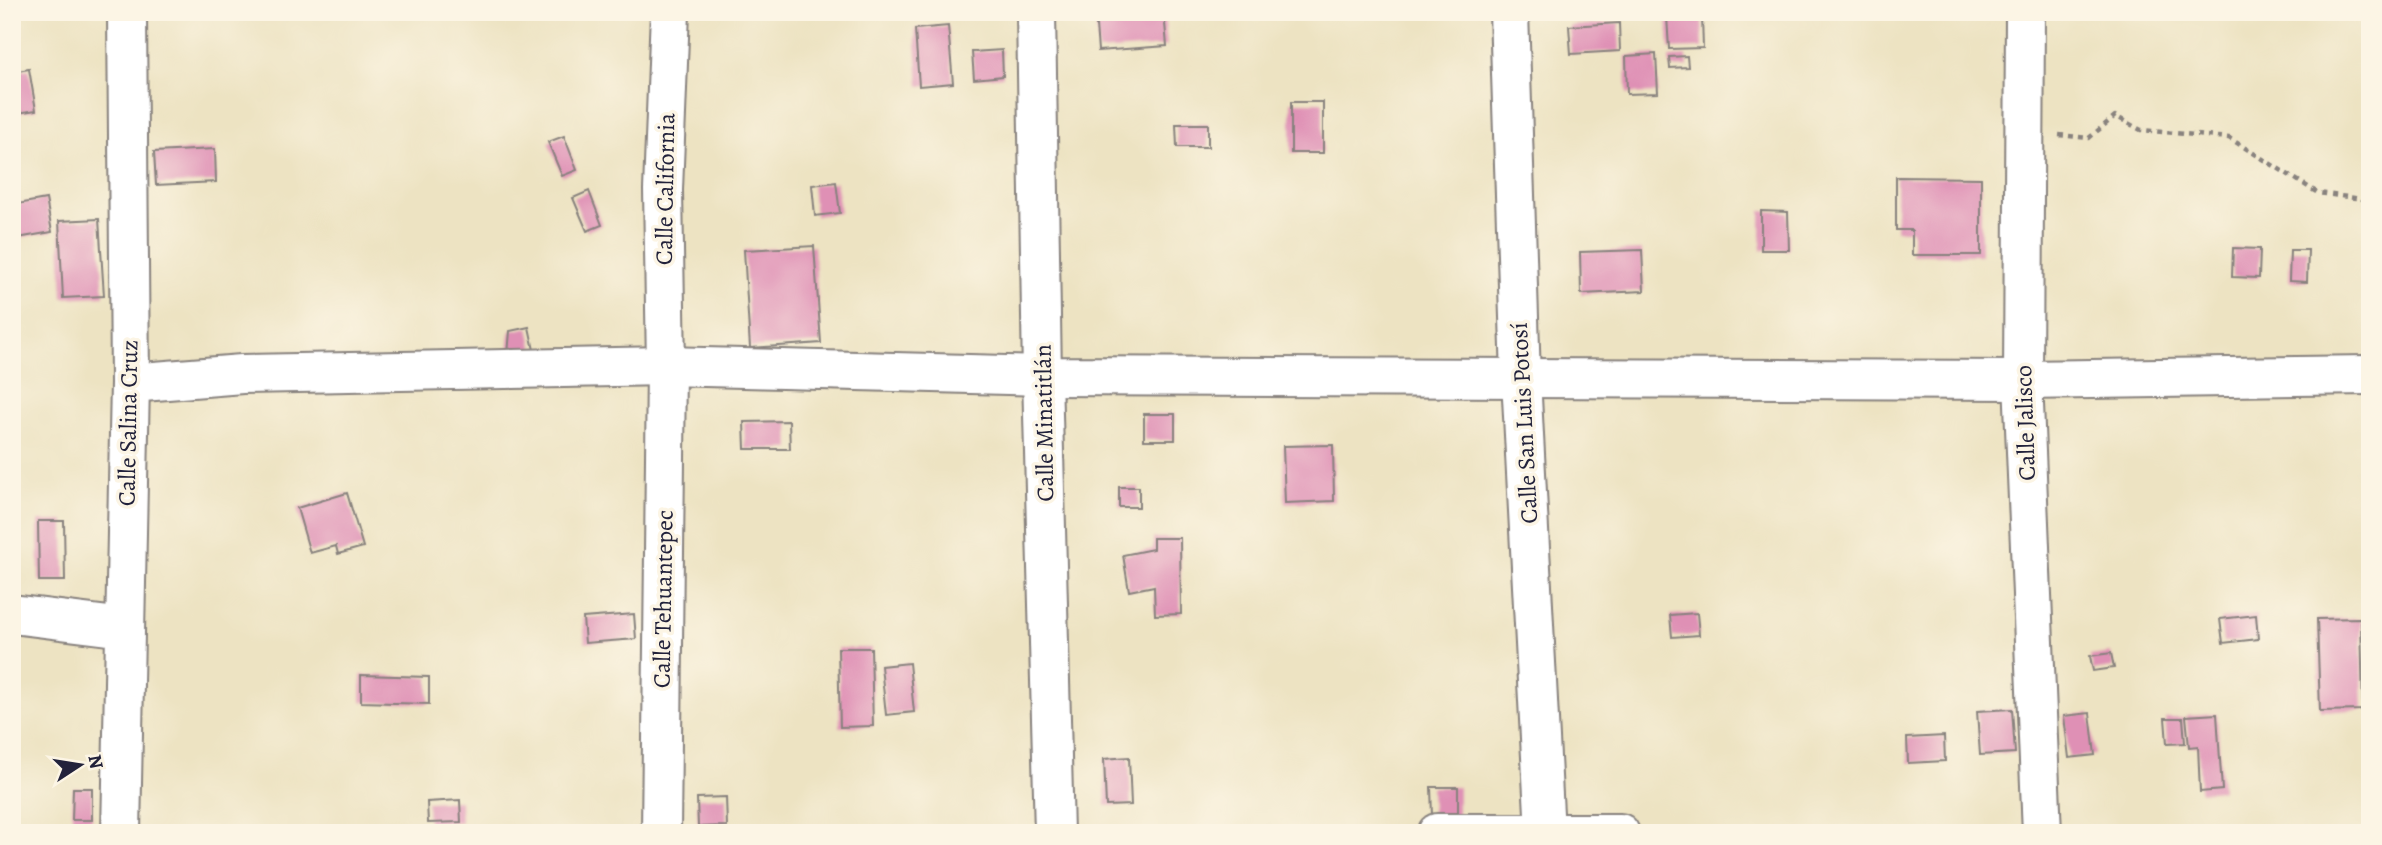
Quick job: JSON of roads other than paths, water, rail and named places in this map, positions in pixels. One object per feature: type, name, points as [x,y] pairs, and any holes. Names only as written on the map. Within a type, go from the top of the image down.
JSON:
[{"type":"street","name":"Calle Salina Cruz","points":[[121,833],[130,383],[127,12]]},
{"type":"street","name":"Calle California","points":[[666,366],[663,190],[670,12]]},
{"type":"street","name":"Calle Minatitlán","points":[[1036,12],[1054,833]]},
{"type":"street","name":"Calle San Luis Potosí","points":[[1509,12],[1521,378],[1545,832]]},
{"type":"street","name":"Calle Jalisco","points":[[2025,12],[2022,380],[2042,833]]},
{"type":"street","points":[[130,383],[242,374],[666,366],[1042,376],[2022,380],[2370,375]]},
{"type":"street","name":"Calle Tehuantepec","points":[[661,833],[666,366]]},
{"type":"street","points":[[12,614],[125,628]]},
{"type":"street","points":[[1437,833],[1620,833]]}]
